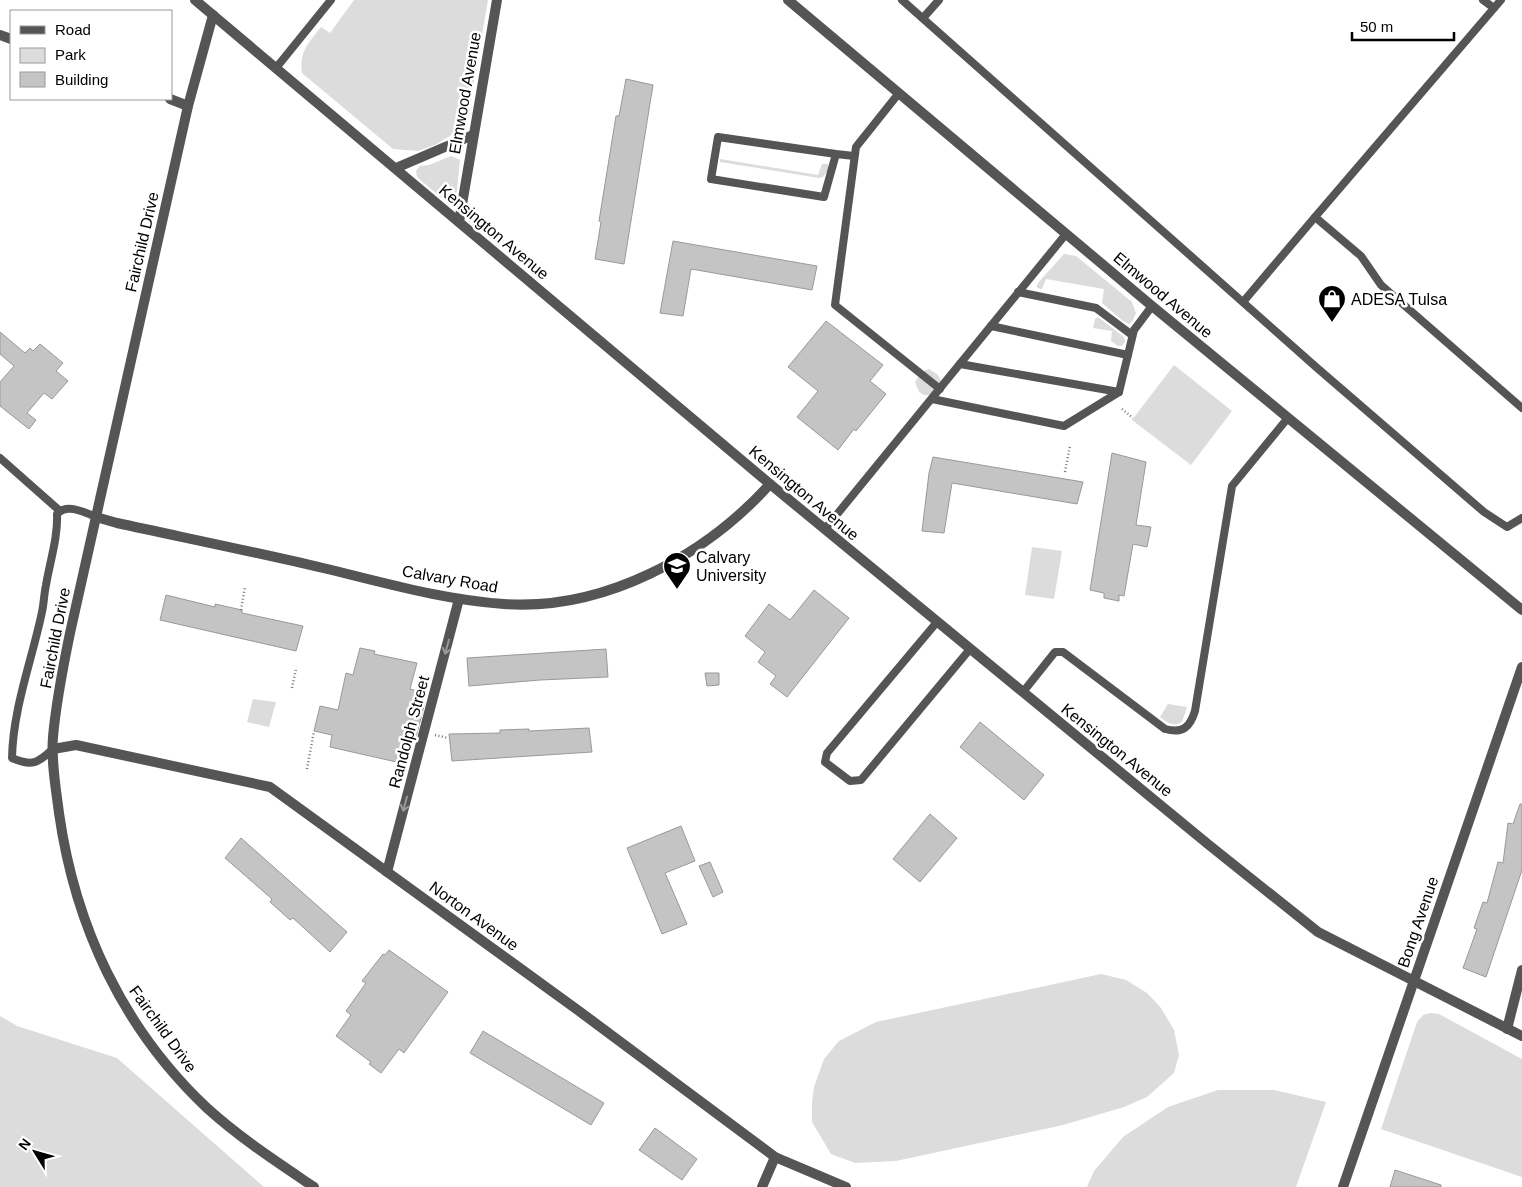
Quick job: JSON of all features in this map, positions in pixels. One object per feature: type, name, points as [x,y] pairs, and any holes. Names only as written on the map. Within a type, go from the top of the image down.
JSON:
[{"type":"street","name":"Kensington Avenue","points":[[195,0],[770,484],[1318,932],[1522,1036]]},
{"type":"street","name":"Elmwood Avenue","points":[[459,222],[497,0]]},
{"type":"street","name":"Elmwood Avenue","points":[[788,0],[1152,306],[1522,610]]},
{"type":"street","name":"Fairchild Drive","points":[[213,15],[188,106],[96,516],[61,677],[53,748],[58,805],[70,869],[89,933],[110,981],[133,1018],[169,1067],[207,1107],[231,1128],[314,1187]]},
{"type":"street","points":[[172,100],[188,106]]},
{"type":"street","points":[[396,168],[473,136]]},
{"type":"street","name":"Calvary Road","points":[[96,516],[117,523],[254,552],[459,600],[505,604],[541,604],[590,595],[656,572],[686,555],[754,502],[770,484]]},
{"type":"street","name":"Randolph Street","points":[[386,872],[459,600]]},
{"type":"street","name":"Bong Avenue","points":[[1343,1187],[1522,667]]},
{"type":"street","name":"Norton Avenue","points":[[53,748],[76,745],[270,787],[579,1011],[775,1157],[846,1187]]},
{"type":"street","points":[[1507,1029],[1522,970]]},
{"type":"street","points":[[762,1187],[775,1157]]},
{"type":"lane","points":[[276,68],[331,0]]},
{"type":"lane","points":[[902,0],[1243,302],[1484,512],[1507,527],[1522,518]]},
{"type":"lane","points":[[923,18],[939,0]]},
{"type":"lane","points":[[1483,0],[1494,8]]},
{"type":"lane","points":[[1243,302],[1500,0]]},
{"type":"lane","points":[[899,93],[856,147],[835,305],[940,389]]},
{"type":"lane","points":[[836,154],[824,197],[711,179],[718,137],[854,156]]},
{"type":"lane","points":[[1315,217],[1361,256],[1382,285],[1522,408]]},
{"type":"lane","points":[[825,529],[1066,234]]},
{"type":"lane","points":[[1018,292],[1096,308],[1132,335]]},
{"type":"lane","points":[[932,399],[1064,426],[1119,392],[1132,335],[1152,306]]},
{"type":"lane","points":[[991,326],[1128,355]]},
{"type":"lane","points":[[960,364],[1119,392]]},
{"type":"lane","points":[[1023,692],[1055,652],[1063,652],[1165,729],[1172,731],[1186,728],[1191,722],[1195,711],[1232,486],[1287,418]]},
{"type":"lane","points":[[0,458],[60,510]]},
{"type":"lane","points":[[60,510],[72,508],[96,516]]},
{"type":"lane","points":[[53,748],[43,758],[34,763],[23,763],[12,758],[22,693],[42,612],[45,586],[58,526],[57,514],[60,510]]},
{"type":"lane","points":[[937,622],[827,753],[825,762],[850,781],[861,780],[970,649]]},
{"type":"path","points":[[1122,409],[1133,418]]},
{"type":"path","points":[[1064,472],[1070,446]]},
{"type":"path","points":[[241,610],[246,587]]},
{"type":"path","points":[[292,688],[296,669]]},
{"type":"path","points":[[307,769],[314,731]]},
{"type":"green space","points":[[354,0],[488,0],[470,105],[462,121],[450,136],[435,145],[418,151],[393,149],[302,73],[302,59],[309,43],[321,27],[330,33]]},
{"type":"green space","points":[[451,156],[460,160],[457,191],[452,200],[444,200],[417,177],[416,171],[420,166],[429,165]]},
{"type":"green space","points":[[720,159],[818,175],[822,164],[828,164],[829,169],[823,177],[819,178],[720,162]]},
{"type":"green space","points":[[1064,254],[1076,256],[1132,302],[1136,313],[1132,322],[1129,324],[1123,321],[1102,303],[1104,289],[1046,279],[1042,289],[1037,288],[1038,283]]},
{"type":"green space","points":[[1098,317],[1124,337],[1125,341],[1122,346],[1118,346],[1111,341],[1112,331],[1093,328],[1095,319]]},
{"type":"green space","points":[[1174,365],[1232,411],[1191,465],[1132,420]]},
{"type":"green space","points":[[929,369],[938,375],[942,384],[932,395],[924,395],[919,392],[915,382],[921,372]]},
{"type":"green space","points":[[1032,547],[1062,551],[1054,599],[1025,595]]},
{"type":"green space","points":[[253,699],[276,702],[269,727],[247,722]]},
{"type":"green space","points":[[1168,704],[1187,707],[1182,722],[1170,724],[1160,717]]},
{"type":"green space","points":[[1101,974],[1126,980],[1147,993],[1161,1008],[1174,1030],[1179,1055],[1174,1073],[1147,1097],[1124,1107],[1063,1125],[896,1161],[855,1163],[831,1154],[812,1122],[814,1087],[824,1059],[839,1041],[876,1022]]},
{"type":"green space","points":[[1430,1013],[1439,1014],[1522,1059],[1522,1177],[1381,1129],[1417,1022],[1423,1015]]},
{"type":"green space","points":[[0,1016],[17,1026],[117,1058],[264,1187],[0,1187]]},
{"type":"green space","points":[[1218,1090],[1274,1090],[1326,1102],[1296,1187],[1087,1187],[1094,1171],[1123,1137],[1168,1107]]},
{"type":"building","points":[[626,79],[653,85],[624,264],[595,259],[601,222],[599,221],[616,116],[619,116]]},
{"type":"building","points":[[673,241],[817,266],[812,290],[691,269],[683,316],[660,313]]},
{"type":"building","points":[[826,321],[883,365],[870,381],[886,394],[856,431],[854,429],[838,450],[797,417],[818,391],[788,367]]},
{"type":"building","points":[[0,332],[25,353],[30,348],[33,351],[40,344],[63,363],[56,371],[68,381],[52,399],[44,393],[27,413],[36,420],[29,429],[0,406],[0,382],[14,366],[0,354]]},
{"type":"building","points":[[1112,453],[1146,462],[1136,525],[1151,527],[1147,547],[1133,544],[1124,596],[1119,595],[1119,601],[1104,598],[1104,593],[1090,590]]},
{"type":"building","points":[[933,457],[1083,482],[1077,504],[952,483],[944,533],[922,531],[929,473]]},
{"type":"building","points":[[814,590],[849,618],[787,697],[770,684],[776,676],[758,662],[765,652],[745,636],[769,604],[790,620]]},
{"type":"building","points":[[166,595],[215,607],[215,604],[242,610],[242,613],[303,626],[296,651],[160,620]]},
{"type":"building","points":[[360,648],[375,651],[374,654],[417,663],[410,689],[418,691],[416,700],[425,702],[416,737],[407,734],[401,763],[330,747],[332,735],[314,731],[320,706],[338,710],[346,673],[353,675]]},
{"type":"building","points":[[606,649],[608,677],[469,686],[467,658]]},
{"type":"building","points":[[705,673],[719,673],[719,685],[707,686]]},
{"type":"building","points":[[980,722],[1044,775],[1024,800],[960,747]]},
{"type":"building","points":[[589,728],[592,752],[452,761],[449,734],[500,733],[500,730],[529,729],[529,731]]},
{"type":"building","points":[[1520,804],[1522,804],[1522,870],[1486,977],[1463,968],[1477,929],[1474,928],[1483,902],[1487,903],[1498,862],[1503,863],[1508,823],[1513,824]]},
{"type":"building","points":[[930,814],[957,838],[920,882],[893,859]]},
{"type":"building","points":[[681,826],[695,861],[665,873],[687,924],[662,934],[627,848]]},
{"type":"building","points":[[241,838],[347,932],[330,952],[293,918],[290,920],[270,902],[272,899],[225,858]]},
{"type":"building","points":[[710,862],[723,892],[713,897],[699,866]]},
{"type":"building","points":[[389,950],[448,992],[404,1053],[399,1049],[381,1073],[369,1064],[371,1062],[336,1036],[351,1015],[346,1011],[366,983],[362,981],[383,954],[385,955]]},
{"type":"building","points":[[483,1031],[604,1103],[591,1125],[470,1053]]},
{"type":"building","points":[[655,1128],[697,1159],[682,1180],[639,1150]]},
{"type":"building","points":[[1395,1170],[1441,1185],[1441,1187],[1390,1187]]},
{"type":"place","name":"ADESA Tulsa","points":[[1332,323]]},
{"type":"place","name":"Calvary University","points":[[677,590]]}]
